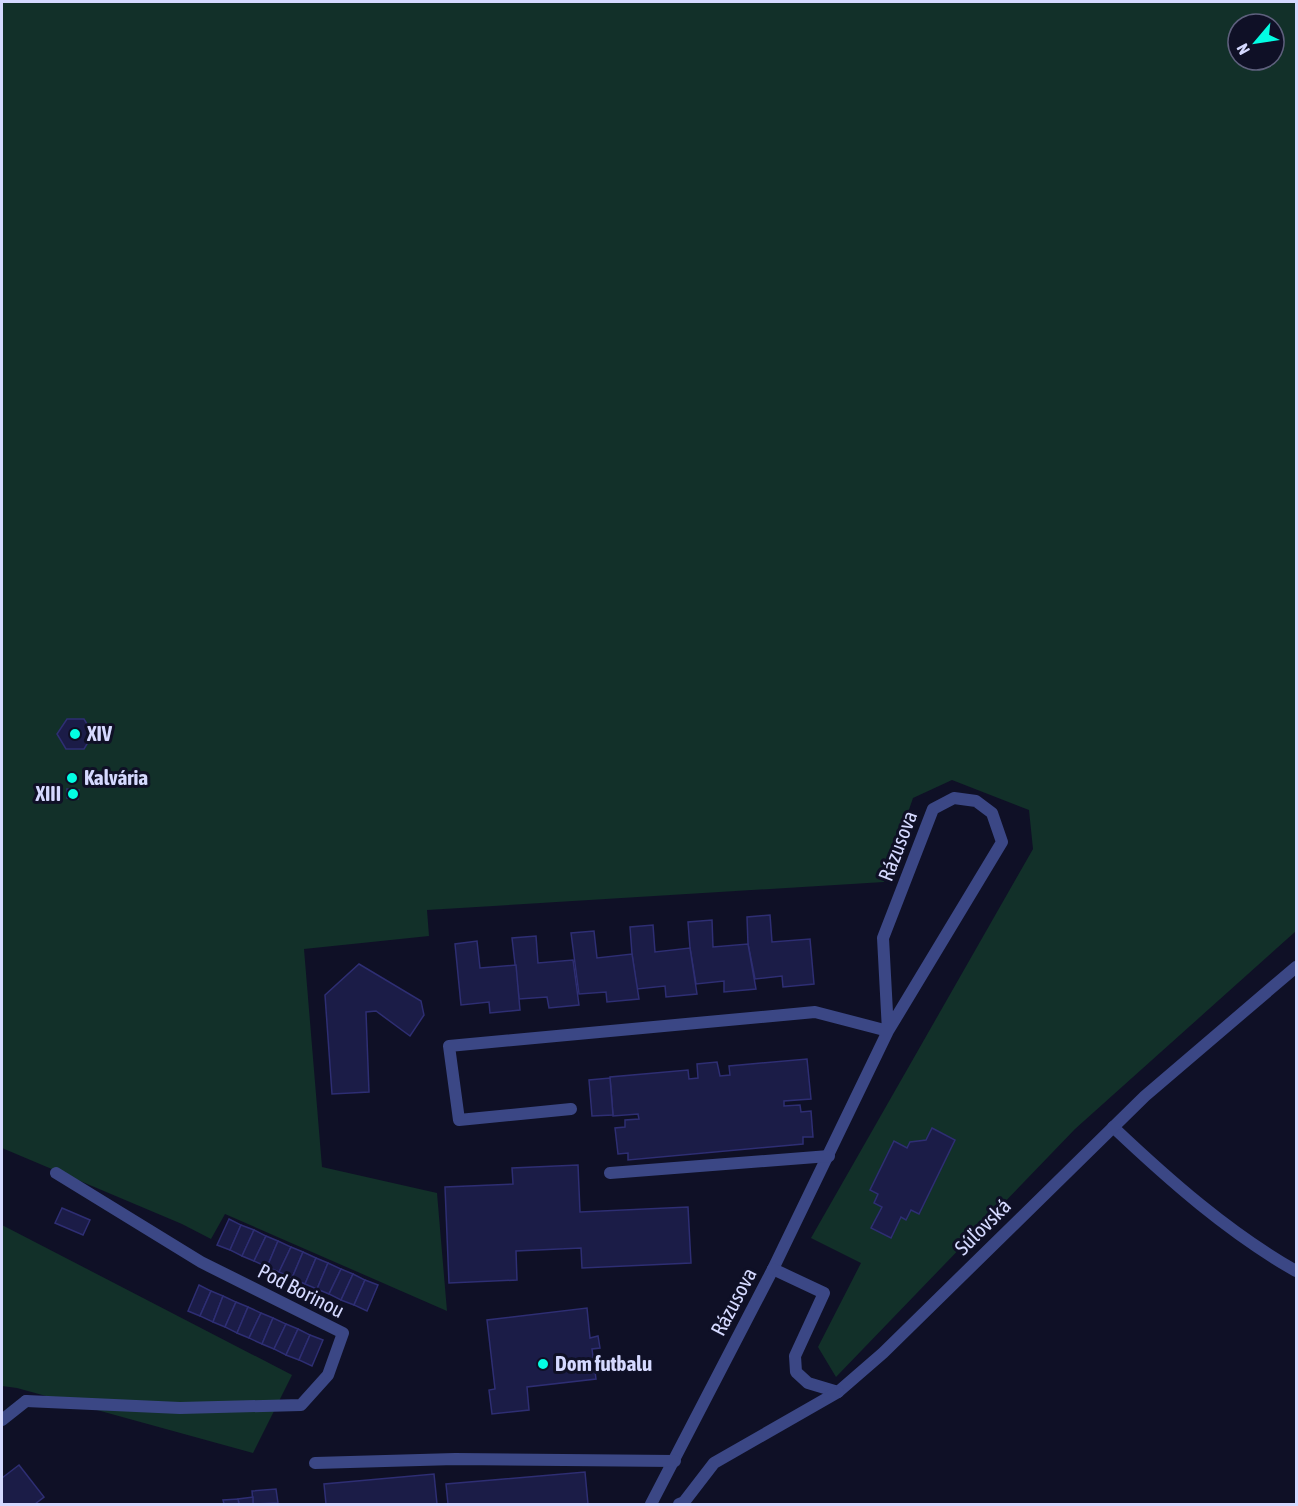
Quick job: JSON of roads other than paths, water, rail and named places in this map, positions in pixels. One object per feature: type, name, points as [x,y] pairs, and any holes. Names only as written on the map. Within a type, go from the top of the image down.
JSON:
[{"type":"street","name":"Rázusova","points":[[651,1504],[773,1269],[888,1031],[1002,842],[992,813],[976,801],[954,798],[933,809],[887,927],[883,938],[888,1031]]},
{"type":"street","name":"Súľovská","points":[[679,1504],[684,1502],[714,1463],[838,1392],[883,1353],[1145,1096],[1296,967]]},
{"type":"street","points":[[571,1109],[459,1120],[449,1046],[815,1012],[888,1031]]},
{"type":"street","points":[[1113,1126],[1164,1175],[1268,1255],[1296,1271]]},
{"type":"street","points":[[610,1173],[829,1156]]},
{"type":"street","name":"Pod Borinou","points":[[2,1420],[26,1401],[180,1408],[301,1405],[328,1376],[343,1333],[201,1262],[56,1173]]},
{"type":"street","points":[[773,1269],[824,1293],[795,1356],[796,1372],[808,1383],[838,1392]]},
{"type":"street","points":[[315,1462],[455,1459],[675,1461]]},
{"type":"place","name":"XIV","points":[[75,734]]},
{"type":"place","name":"Kalvária","points":[[72,778]]},
{"type":"place","name":"XIII","points":[[73,794]]},
{"type":"place","name":"Dom futbalu","points":[[543,1364]]}]
